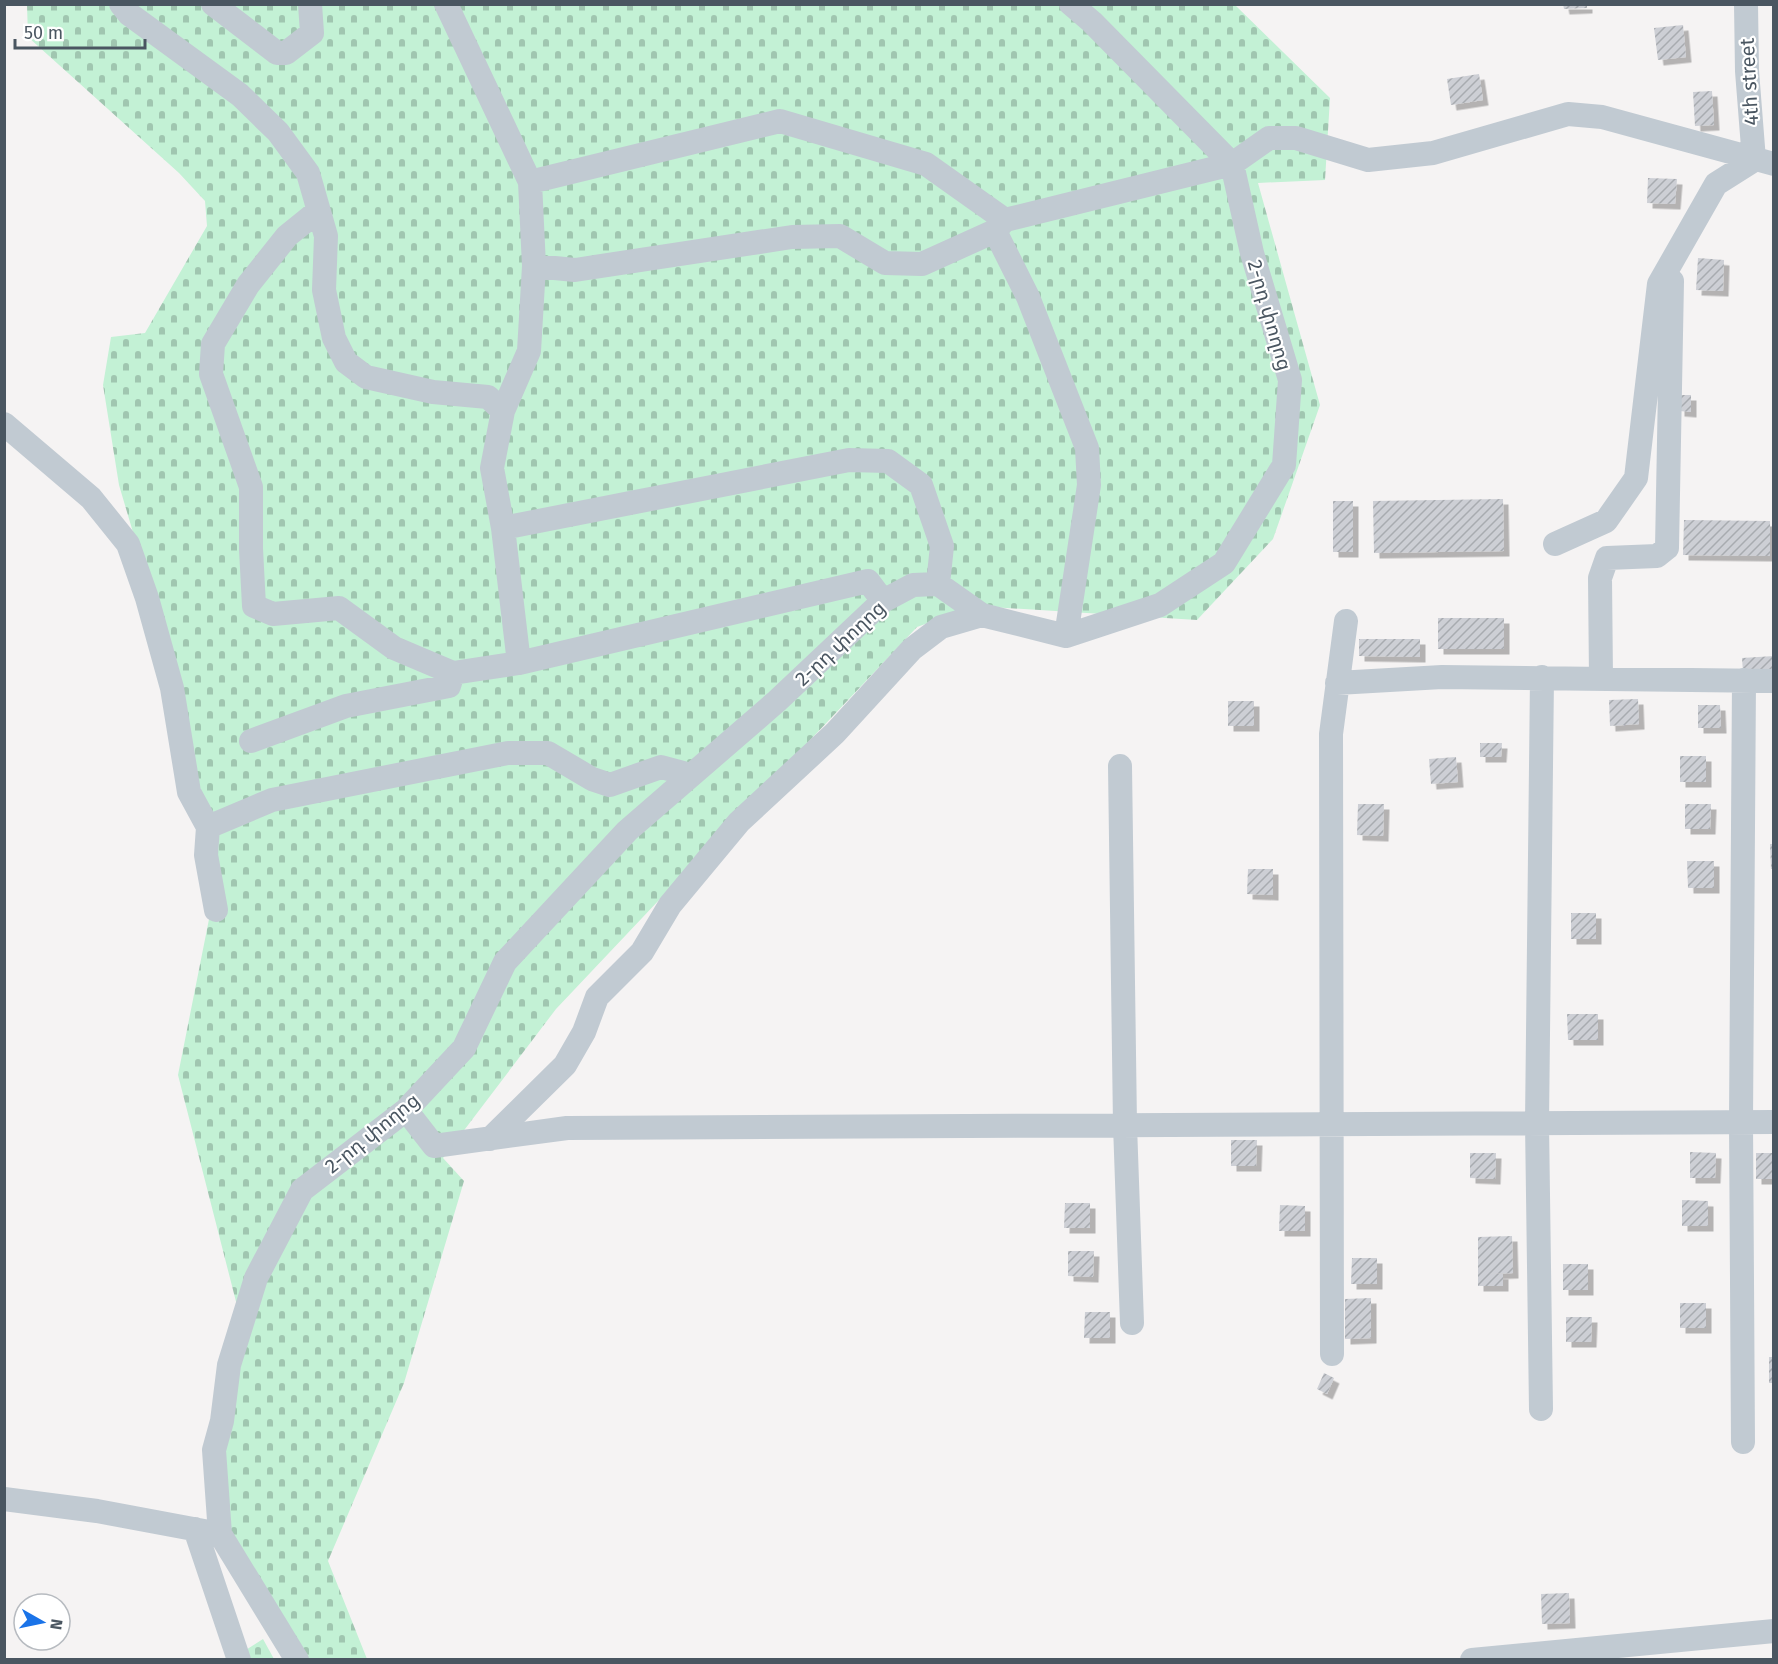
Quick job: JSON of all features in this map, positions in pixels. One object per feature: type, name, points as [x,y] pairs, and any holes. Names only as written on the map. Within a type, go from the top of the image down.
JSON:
[{"type":"street","points":[[121,4],[129,14],[240,94],[278,132],[308,173],[326,236],[324,290],[334,338],[346,362],[366,377],[433,392],[488,397],[503,411]]},
{"type":"street","points":[[213,4],[277,53],[286,53],[312,33],[310,4]]},
{"type":"street","points":[[446,4],[530,182],[534,266],[529,351],[503,411],[492,468],[503,528],[519,663]]},
{"type":"street","points":[[1071,4],[1092,22],[1232,164]]},
{"type":"street","name":"4th street","points":[[1746,4],[1747,71],[1764,162]]},
{"type":"street","points":[[534,266],[575,270],[792,237],[840,236],[885,263],[921,264],[1000,226],[1232,164],[1269,138],[1296,138],[1368,160],[1433,153],[1568,114],[1602,117],[1764,162]]},
{"type":"street","points":[[503,528],[849,460],[888,461],[921,485],[942,546],[938,584],[982,615],[1066,636],[1089,485],[1087,448],[1000,226],[926,164],[780,121],[530,182]]},
{"type":"street","points":[[1555,544],[1606,521],[1636,478],[1659,284],[1716,184],[1764,162]]},
{"type":"street","name":"2-րդ փողոց","points":[[1066,636],[1161,605],[1224,563],[1284,465],[1290,380],[1252,253],[1232,164]]},
{"type":"street","points":[[318,211],[287,236],[248,285],[213,344],[211,374],[251,487],[250,549],[255,606],[273,614],[339,608],[393,648],[453,673],[519,663],[868,581],[883,601]]},
{"type":"street","points":[[1601,678],[1600,578],[1607,558],[1657,556],[1667,548],[1674,284],[1667,270]]},
{"type":"street","points":[[4,424],[91,498],[128,544],[147,597],[172,688],[189,792],[208,827],[206,855],[216,910]]},
{"type":"street","name":"2-րդ փողոց","points":[[220,1533],[214,1450],[222,1421],[229,1365],[256,1278],[302,1190],[406,1110],[464,1048],[505,962],[627,831],[777,701],[883,601],[914,585],[938,584]]},
{"type":"street","points":[[490,1138],[565,1065],[584,1032],[597,997],[642,952],[670,905],[740,822],[835,733],[912,649],[941,627],[982,615]]},
{"type":"street","points":[[1332,1353],[1334,1124],[1331,734],[1346,621]]},
{"type":"street","points":[[251,741],[346,706],[449,686],[453,673]]},
{"type":"street","points":[[1541,1409],[1537,1123],[1542,676]]},
{"type":"street","points":[[1338,683],[1442,677],[1542,676],[1773,681]]},
{"type":"street","points":[[1743,1442],[1741,1121],[1744,680]]},
{"type":"street","points":[[208,827],[272,800],[508,753],[548,753],[592,779],[610,785],[661,767],[691,775]]},
{"type":"street","points":[[1120,766],[1125,1125],[1132,1323]]},
{"type":"street","points":[[406,1110],[434,1146],[567,1128],[1773,1122]]},
{"type":"street","points":[[4,1499],[97,1511],[220,1533],[297,1659]]},
{"type":"street","points":[[195,1529],[239,1659]]},
{"type":"street","points":[[1472,1659],[1773,1630]]},
{"type":"green space","points":[[27,5],[1235,5],[1330,98],[1325,180],[1258,183],[1320,405],[1273,539],[1197,620],[975,606],[917,627],[556,1009],[443,1158],[464,1181],[404,1383],[328,1561],[367,1659],[305,1659],[225,1532],[219,1467],[242,1325],[178,1075],[217,879],[172,664],[119,485],[103,385],[111,337],[145,333],[207,226],[205,201],[179,173],[28,37]]},
{"type":"green space","points":[[263,1639],[274,1659],[230,1660]]},
{"type":"building","points":[[1563,4],[1587,4],[1587,8],[1564,9]]},
{"type":"building","points":[[1683,25],[1686,57],[1658,60],[1654,28]]},
{"type":"building","points":[[1479,74],[1483,100],[1451,105],[1447,79]]},
{"type":"building","points":[[1712,91],[1714,125],[1695,126],[1693,92]]},
{"type":"building","points":[[1648,178],[1677,179],[1675,204],[1647,203]]},
{"type":"building","points":[[1698,258],[1724,260],[1723,291],[1696,290]]},
{"type":"building","points":[[1679,395],[1691,395],[1691,412],[1679,411]]},
{"type":"building","points":[[1503,499],[1504,551],[1374,553],[1373,501]]},
{"type":"building","points":[[1333,501],[1353,501],[1353,552],[1333,552]]},
{"type":"building","points":[[1684,520],[1770,521],[1770,556],[1683,555]]},
{"type":"building","points":[[1438,618],[1504,618],[1504,649],[1438,649]]},
{"type":"building","points":[[1359,639],[1420,639],[1420,657],[1359,656]]},
{"type":"building","points":[[1774,656],[1774,670],[1743,672],[1742,658]]},
{"type":"building","points":[[1638,699],[1639,724],[1610,726],[1609,700]]},
{"type":"building","points":[[1228,701],[1254,701],[1254,726],[1228,726]]},
{"type":"building","points":[[1698,705],[1720,705],[1721,728],[1698,728]]},
{"type":"building","points":[[1480,743],[1502,743],[1501,757],[1480,757]]},
{"type":"building","points":[[1680,756],[1706,756],[1706,782],[1680,782]]},
{"type":"building","points":[[1456,757],[1458,782],[1431,784],[1429,759]]},
{"type":"building","points":[[1358,804],[1384,804],[1383,836],[1357,835]]},
{"type":"building","points":[[1685,804],[1711,804],[1710,829],[1685,829]]},
{"type":"building","points":[[1770,844],[1774,844],[1774,869],[1771,869]]},
{"type":"building","points":[[1687,861],[1714,861],[1714,888],[1688,888]]},
{"type":"building","points":[[1248,869],[1273,869],[1273,895],[1247,894]]},
{"type":"building","points":[[1571,913],[1596,913],[1596,939],[1571,939]]},
{"type":"building","points":[[1567,1014],[1598,1014],[1598,1040],[1568,1040]]},
{"type":"building","points":[[1231,1140],[1257,1140],[1256,1166],[1231,1166]]},
{"type":"building","points":[[1690,1152],[1716,1153],[1715,1178],[1690,1178]]},
{"type":"building","points":[[1470,1153],[1496,1153],[1495,1179],[1470,1178]]},
{"type":"building","points":[[1756,1153],[1774,1153],[1774,1179],[1756,1179]]},
{"type":"building","points":[[1682,1200],[1708,1201],[1708,1226],[1682,1226]]},
{"type":"building","points":[[1065,1203],[1090,1203],[1090,1228],[1064,1228]]},
{"type":"building","points":[[1280,1205],[1305,1206],[1305,1231],[1279,1231]]},
{"type":"building","points":[[1512,1236],[1513,1273],[1488,1274],[1503,1274],[1503,1286],[1478,1286],[1478,1237]]},
{"type":"building","points":[[1068,1251],[1094,1251],[1093,1277],[1068,1276]]},
{"type":"building","points":[[1352,1258],[1377,1258],[1377,1284],[1351,1284]]},
{"type":"building","points":[[1563,1264],[1588,1264],[1588,1290],[1563,1290]]},
{"type":"building","points":[[1371,1298],[1371,1338],[1345,1339],[1345,1299]]},
{"type":"building","points":[[1680,1303],[1706,1303],[1706,1328],[1680,1328]]},
{"type":"building","points":[[1085,1312],[1110,1312],[1110,1338],[1084,1338]]},
{"type":"building","points":[[1566,1317],[1592,1317],[1591,1342],[1566,1342]]},
{"type":"building","points":[[1769,1357],[1774,1357],[1774,1383],[1769,1383]]},
{"type":"building","points":[[1324,1373],[1334,1378],[1327,1394],[1317,1389]]},
{"type":"building","points":[[1569,1593],[1570,1623],[1542,1624],[1541,1594]]}]
